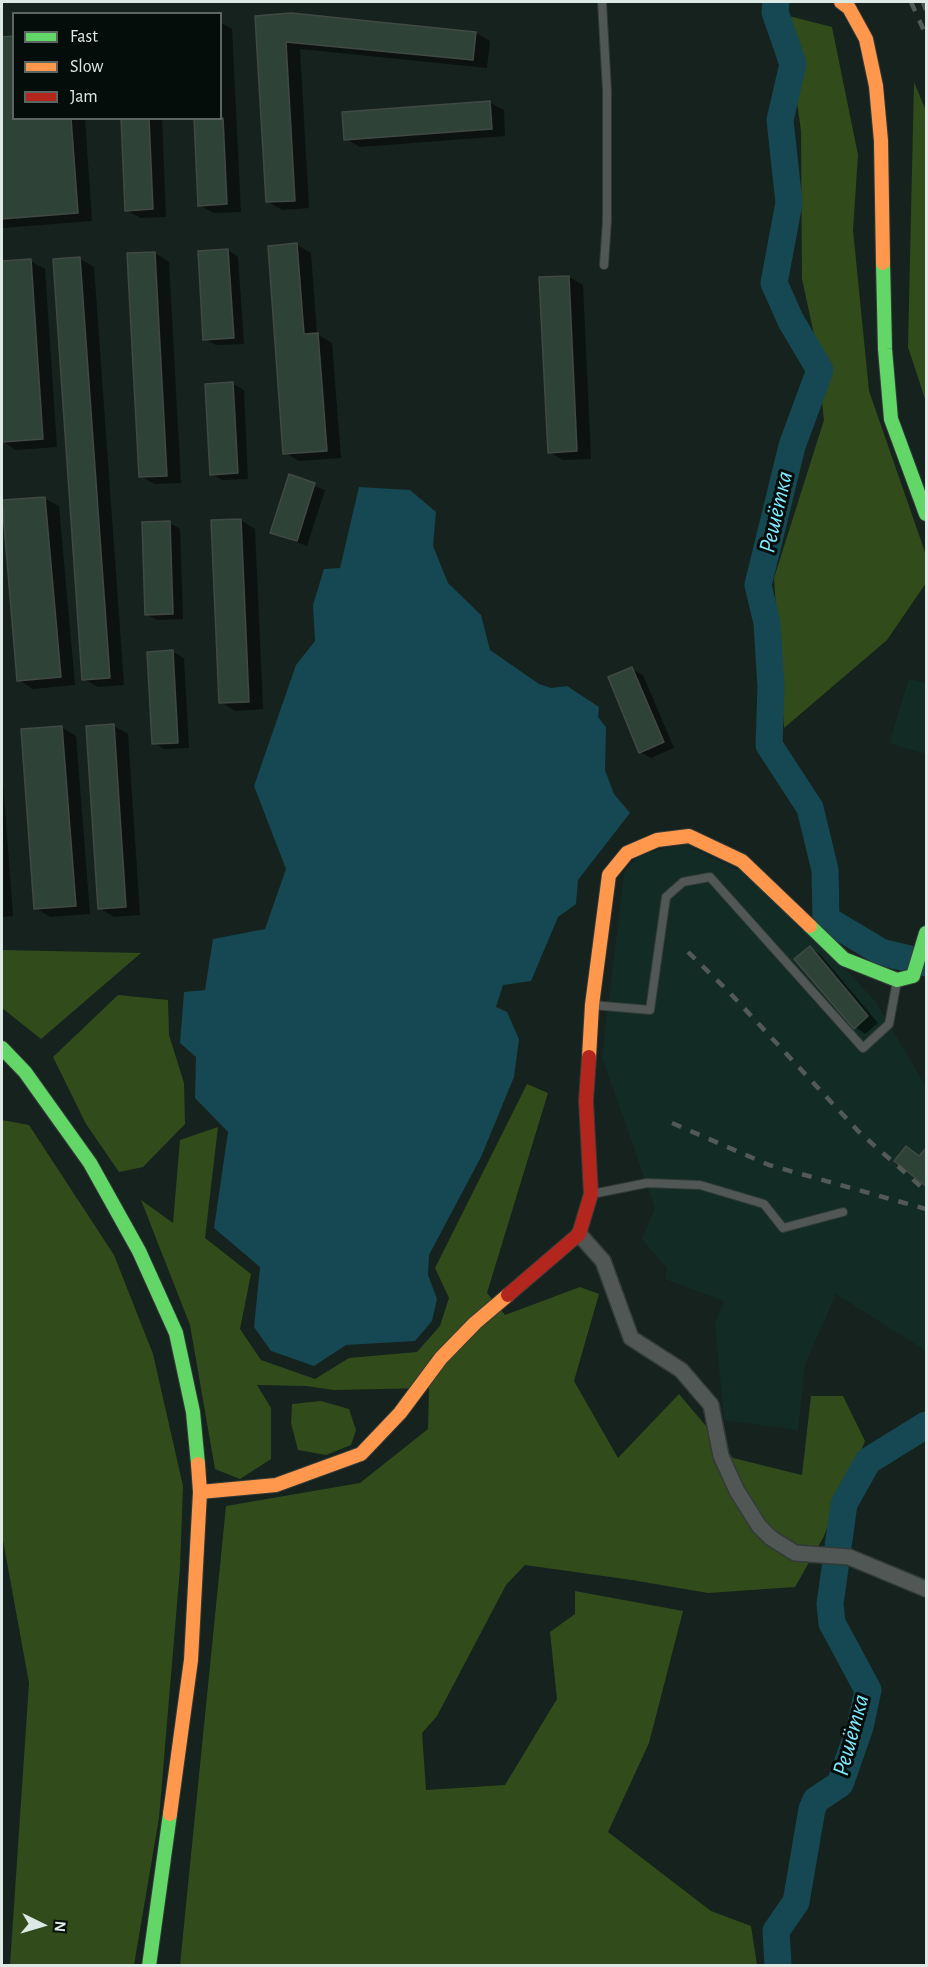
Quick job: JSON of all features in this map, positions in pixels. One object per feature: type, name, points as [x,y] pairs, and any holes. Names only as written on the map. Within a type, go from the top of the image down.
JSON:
[{"type":"street","points":[[841,2],[849,8],[866,39],[876,86],[881,141],[885,349],[891,419],[927,514]]},
{"type":"street","points":[[200,1492],[276,1485],[361,1455],[400,1413],[441,1358],[475,1323],[579,1234],[591,1194],[586,1101],[592,1005],[609,875],[627,853],[657,840],[689,836],[742,861],[844,960],[897,980],[913,976],[925,936]]},
{"type":"street","points":[[2,1048],[25,1072],[90,1163],[139,1251],[176,1332],[193,1412],[200,1492],[191,1660],[149,1965]]},
{"type":"street","points":[[579,1234],[603,1262],[631,1338],[681,1370],[711,1405],[721,1456],[737,1491],[759,1526],[784,1547],[806,1555],[849,1557],[927,1589]]},
{"type":"lane","points":[[602,2],[608,102],[607,221],[604,265]]},
{"type":"lane","points":[[592,1005],[650,1010],[666,897],[683,882],[710,877],[863,1048],[889,1024],[897,980]]},
{"type":"lane","points":[[591,1194],[646,1183],[700,1185],[764,1204],[783,1228],[843,1212]]},
{"type":"shaded area","points":[[909,679],[926,683],[926,754],[889,743]]},
{"type":"shaded area","points":[[684,845],[745,873],[801,921],[876,1002],[926,1087],[926,1351],[836,1294],[805,1365],[798,1430],[724,1420],[715,1323],[724,1301],[665,1279],[667,1268],[642,1239],[655,1208],[602,1057],[624,874],[639,854]]},
{"type":"green space","points":[[785,15],[832,27],[858,155],[853,230],[869,391],[926,555],[926,583],[887,640],[784,728],[774,578],[824,420],[815,339],[802,279],[801,131]]},
{"type":"green space","points":[[914,82],[926,111],[926,402],[908,347]]},
{"type":"green space","points":[[2,950],[141,953],[41,1039],[2,1008]]},
{"type":"green space","points":[[118,995],[168,1000],[169,1035],[184,1083],[185,1124],[143,1167],[119,1172],[86,1124],[53,1057]]},
{"type":"green space","points":[[527,1084],[548,1093],[487,1293],[505,1315],[580,1287],[599,1294],[574,1381],[618,1458],[679,1394],[733,1458],[802,1475],[811,1396],[843,1396],[865,1441],[823,1538],[795,1587],[708,1593],[525,1565],[506,1585],[437,1716],[422,1733],[426,1790],[505,1785],[557,1699],[550,1632],[575,1614],[575,1591],[683,1611],[649,1743],[608,1832],[711,1911],[751,1926],[757,1965],[180,1965],[226,1506],[360,1483],[428,1429],[429,1388],[334,1390],[306,1386],[257,1385],[271,1408],[271,1459],[240,1479],[215,1469],[190,1325],[141,1200],[173,1223],[180,1140],[218,1127],[205,1238],[251,1274],[240,1329],[261,1360],[315,1379],[349,1358],[417,1352],[440,1326],[449,1298],[435,1268]]},
{"type":"green space","points":[[2,1120],[29,1125],[114,1255],[153,1354],[183,1486],[180,1568],[159,1818],[134,1965],[10,1965],[29,1683],[2,1535]]},
{"type":"green space","points":[[321,1401],[349,1409],[356,1430],[351,1445],[326,1455],[298,1450],[291,1423],[292,1404]]},
{"type":"water","points":[[359,487],[410,490],[436,512],[433,546],[448,583],[481,615],[490,650],[539,684],[551,688],[567,686],[599,707],[598,717],[606,727],[605,770],[614,794],[630,813],[578,880],[576,904],[558,917],[531,981],[503,985],[496,1007],[507,1012],[519,1039],[514,1077],[481,1157],[429,1255],[428,1275],[437,1299],[432,1321],[415,1341],[346,1345],[314,1366],[271,1351],[254,1327],[260,1267],[214,1228],[228,1132],[195,1098],[196,1057],[180,1043],[184,992],[205,990],[213,939],[265,929],[286,869],[254,786],[296,665],[315,641],[313,605],[324,569],[340,568]]},
{"type":"building","points":[[291,13],[476,32],[473,60],[286,42],[295,201],[266,202],[255,16]]},
{"type":"building","points":[[12,36],[12,120],[71,120],[78,213],[2,219],[2,37]]},
{"type":"building","points":[[490,101],[492,129],[344,140],[342,112]]},
{"type":"building","points":[[223,118],[227,204],[198,206],[194,120],[222,120]]},
{"type":"building","points":[[121,120],[149,120],[153,209],[125,211]]},
{"type":"building","points":[[297,243],[304,334],[318,333],[327,451],[283,454],[268,246]]},
{"type":"building","points":[[228,249],[234,338],[203,340],[198,251]]},
{"type":"building","points":[[155,252],[167,476],[139,477],[127,253]]},
{"type":"building","points":[[80,257],[110,678],[82,680],[53,259]]},
{"type":"building","points":[[31,259],[43,439],[2,442],[2,261]]},
{"type":"building","points":[[569,276],[577,451],[548,453],[539,277]]},
{"type":"building","points":[[233,382],[238,473],[210,475],[205,384]]},
{"type":"building","points":[[289,474],[315,483],[297,541],[270,533]]},
{"type":"building","points":[[45,497],[61,677],[17,681],[2,500]]},
{"type":"building","points":[[241,519],[249,702],[219,703],[211,520]]},
{"type":"building","points":[[170,521],[173,614],[145,615],[142,522]]},
{"type":"building","points":[[173,650],[178,743],[152,744],[147,652]]},
{"type":"building","points":[[632,667],[664,742],[639,753],[608,677]]},
{"type":"building","points":[[114,724],[126,907],[98,909],[86,726]]},
{"type":"building","points":[[62,726],[76,906],[34,909],[21,729]]},
{"type":"building","points":[[810,946],[868,1016],[854,1029],[794,959]]},
{"type":"building","points":[[906,1146],[919,1156],[927,1147],[927,1187],[894,1161]]},
{"type":"waterway","name":"Решётка","points":[[776,2],[775,12],[793,64],[780,120],[789,203],[774,283],[791,321],[820,370],[792,446],[758,585],[767,623],[771,687],[769,745],[810,808],[825,870],[826,919],[881,952],[926,963]]},
{"type":"waterway","name":"Решётка","points":[[778,1966],[776,1931],[796,1902],[812,1809],[816,1800],[840,1784],[860,1727],[868,1690],[832,1623],[830,1604],[844,1504],[868,1461],[926,1425]]},
{"type":"railway","points":[[911,2],[926,35]]},
{"type":"railway","points":[[923,2],[926,10]]},
{"type":"railway","points":[[688,952],[729,992],[859,1132],[926,1191]]},
{"type":"railway","points":[[672,1123],[769,1165],[926,1209]]},
{"type":"traffic: fast","points":[[883,263],[885,349],[891,419],[926,514]]},
{"type":"traffic: fast","points":[[810,926],[844,959],[897,980],[913,976],[926,933]]},
{"type":"traffic: fast","points":[[2,1048],[25,1072],[90,1163],[139,1251],[176,1333],[193,1412],[198,1464]]},
{"type":"traffic: fast","points":[[149,1966],[170,1814]]},
{"type":"traffic: slow","points":[[841,2],[849,8],[866,39],[876,86],[881,141],[883,263]]},
{"type":"traffic: slow","points":[[589,1057],[592,1005],[609,875],[627,853],[657,840],[689,836],[742,861],[810,926]]},
{"type":"traffic: slow","points":[[200,1492],[276,1485],[361,1454],[400,1413],[441,1358],[475,1323],[508,1295]]},
{"type":"traffic: slow","points":[[170,1814],[191,1660],[200,1492],[198,1464]]},
{"type":"traffic: jam","points":[[508,1295],[579,1234],[591,1194],[586,1101],[589,1057]]}]
